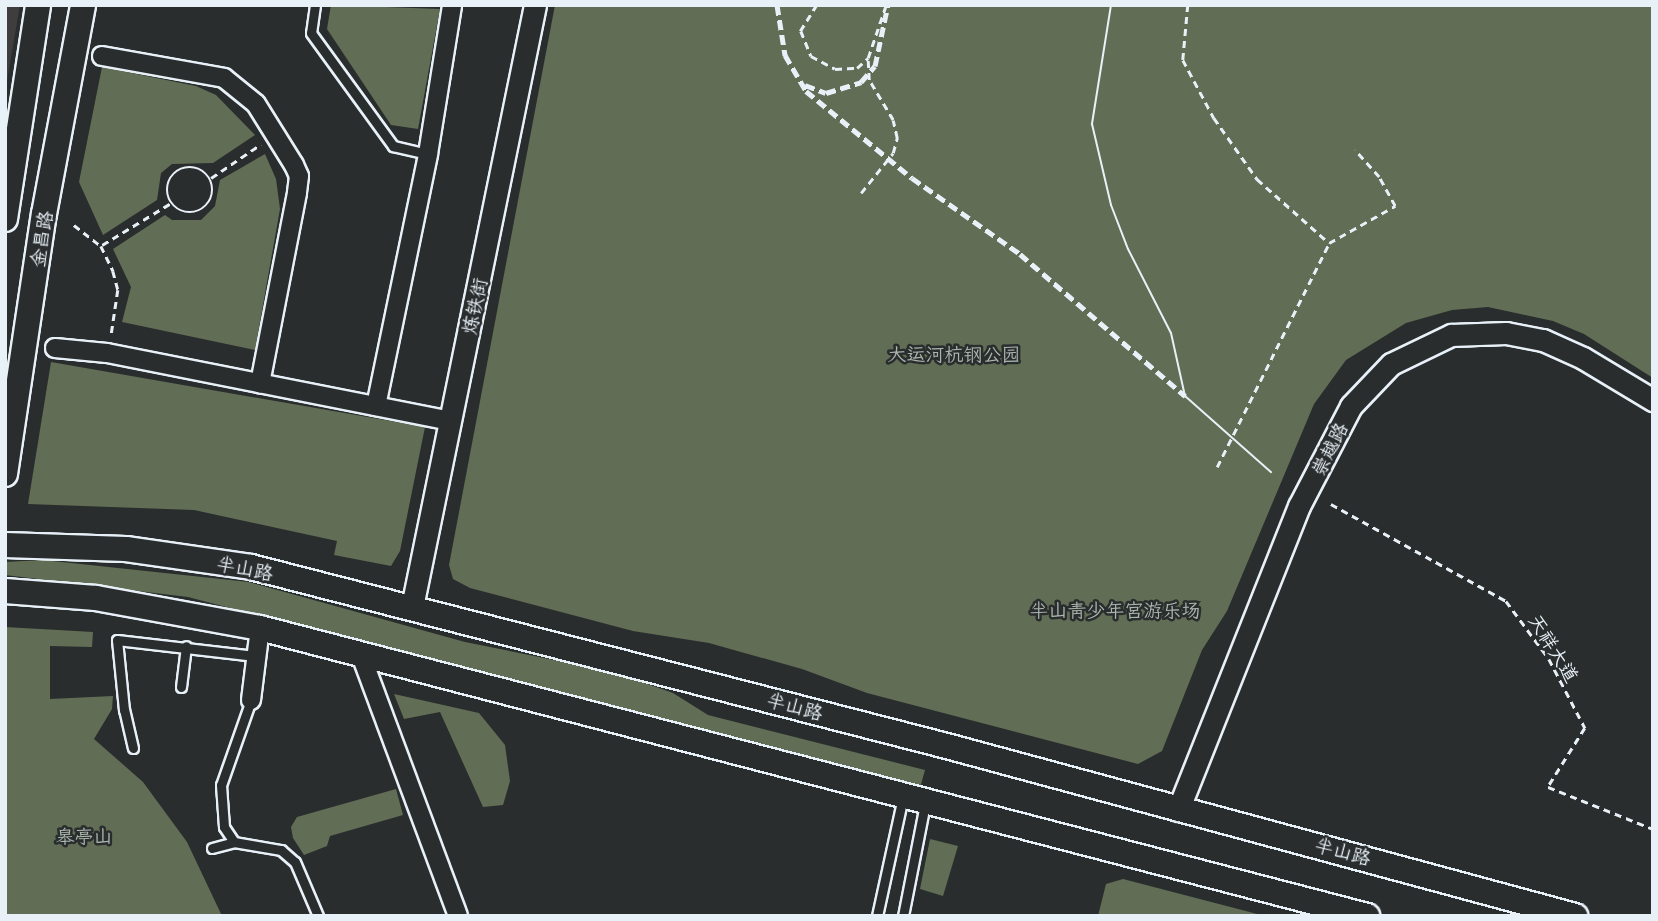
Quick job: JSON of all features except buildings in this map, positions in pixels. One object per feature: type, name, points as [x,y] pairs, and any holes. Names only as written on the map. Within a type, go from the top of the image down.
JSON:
[{"type":"main road","name":"金昌路","points":[[5,219],[38,5]]},
{"type":"main road","name":"金昌路","points":[[5,474],[44,214],[83,5]]},
{"type":"main road","name":"半山路","points":[[5,545],[126,549],[239,566],[412,607],[1575,916]]},
{"type":"main road","points":[[5,591],[96,598],[260,628],[1367,916]]},
{"type":"street","points":[[376,406],[428,154],[452,5]]},
{"type":"street","name":"炼铁街","points":[[412,607],[535,5]]},
{"type":"street","points":[[102,57],[224,78],[256,104],[299,176],[260,383]]},
{"type":"street","name":"崇越路","points":[[1178,810],[1299,506],[1351,406],[1391,364],[1451,335],[1506,333],[1543,340],[1583,358],[1653,400]]},
{"type":"street","points":[[55,348],[107,353],[451,421]]},
{"type":"street","points":[[251,700],[260,628]]},
{"type":"street","points":[[360,655],[458,916]]},
{"type":"lane","points":[[316,5],[311,33],[393,146],[428,154]]},
{"type":"lane","points":[[133,748],[124,709],[117,640],[255,656]]},
{"type":"lane","points":[[181,687],[186,646]]},
{"type":"lane","points":[[234,842],[224,827],[221,785],[251,700]]},
{"type":"lane","points":[[877,916],[914,799]]},
{"type":"lane","points":[[903,916],[914,799]]},
{"type":"lane","points":[[212,848],[234,842],[281,850],[295,862],[318,916]]},
{"type":"path","points":[[817,5],[801,31],[811,56],[835,69],[857,68],[869,58]]},
{"type":"path","points":[[861,192],[893,153],[897,138],[893,120],[869,80],[869,58],[886,5]]},
{"type":"path","points":[[1188,5],[1183,60],[1214,118],[1256,179],[1329,243]]},
{"type":"path","points":[[210,179],[275,135]]},
{"type":"path","points":[[1217,467],[1329,243],[1395,206],[1379,177],[1355,150]]},
{"type":"path","points":[[193,167],[210,179],[211,201],[199,212],[183,212],[171,203],[167,188],[178,169],[193,167]]},
{"type":"path","points":[[101,246],[171,203]]},
{"type":"path","points":[[75,225],[101,246],[118,290],[107,353]]},
{"type":"path","name":"天祥大道","points":[[1331,504],[1506,601],[1549,659],[1585,728],[1548,787],[1653,829]]},
{"type":"shaded area","points":[[5,5],[20,5],[5,93]]},
{"type":"green space","points":[[331,5],[440,9],[418,129],[391,125],[327,29]]},
{"type":"green space","name":"大运河杭钢公园","points":[[555,5],[1653,5],[1653,378],[1584,334],[1553,321],[1488,307],[1452,310],[1406,323],[1346,360],[1314,404],[1227,611],[1202,650],[1162,751],[1138,764],[867,693],[802,669],[709,643],[633,631],[470,588],[453,579],[449,565]]},
{"type":"green space","points":[[102,67],[196,86],[216,95],[255,135],[213,163],[172,164],[161,173],[157,200],[103,235],[79,182]]},
{"type":"green space","points":[[265,154],[276,179],[280,209],[255,350],[122,322],[131,287],[113,249],[165,215],[172,220],[201,220],[215,206],[220,180]]},
{"type":"green space","points":[[51,362],[425,427],[400,551],[391,566],[334,555],[337,541],[194,510],[28,504]]},
{"type":"green space","points":[[43,560],[249,582],[465,642],[614,672],[673,693],[708,715],[925,770],[920,788],[188,597],[5,575],[5,562]]},
{"type":"green space","name":"皋亭山","points":[[5,627],[93,632],[92,647],[50,646],[50,699],[113,696],[112,709],[94,739],[143,782],[187,842],[222,916],[5,916]]},
{"type":"green space","points":[[394,694],[479,713],[505,745],[510,781],[503,805],[483,807],[440,712],[404,719]]},
{"type":"green space","points":[[396,789],[403,815],[330,836],[327,846],[304,855],[293,838],[291,827],[297,817]]},
{"type":"green space","points":[[930,839],[958,846],[943,896],[920,889]]},
{"type":"green space","points":[[1123,879],[1265,916],[1098,916],[1106,884]]},
{"type":"tram line","points":[[1111,5],[1092,124],[1111,205],[1128,249],[1171,333],[1185,396],[1271,472]]},
{"type":"railway","points":[[777,5],[785,55],[806,91],[912,178],[1020,254],[1185,396]]},
{"type":"railway","points":[[805,85],[826,93],[861,82],[875,66],[888,5]]},
{"type":"park label","name":"半山青少年宫游乐场","points":[[1115,610]]}]
